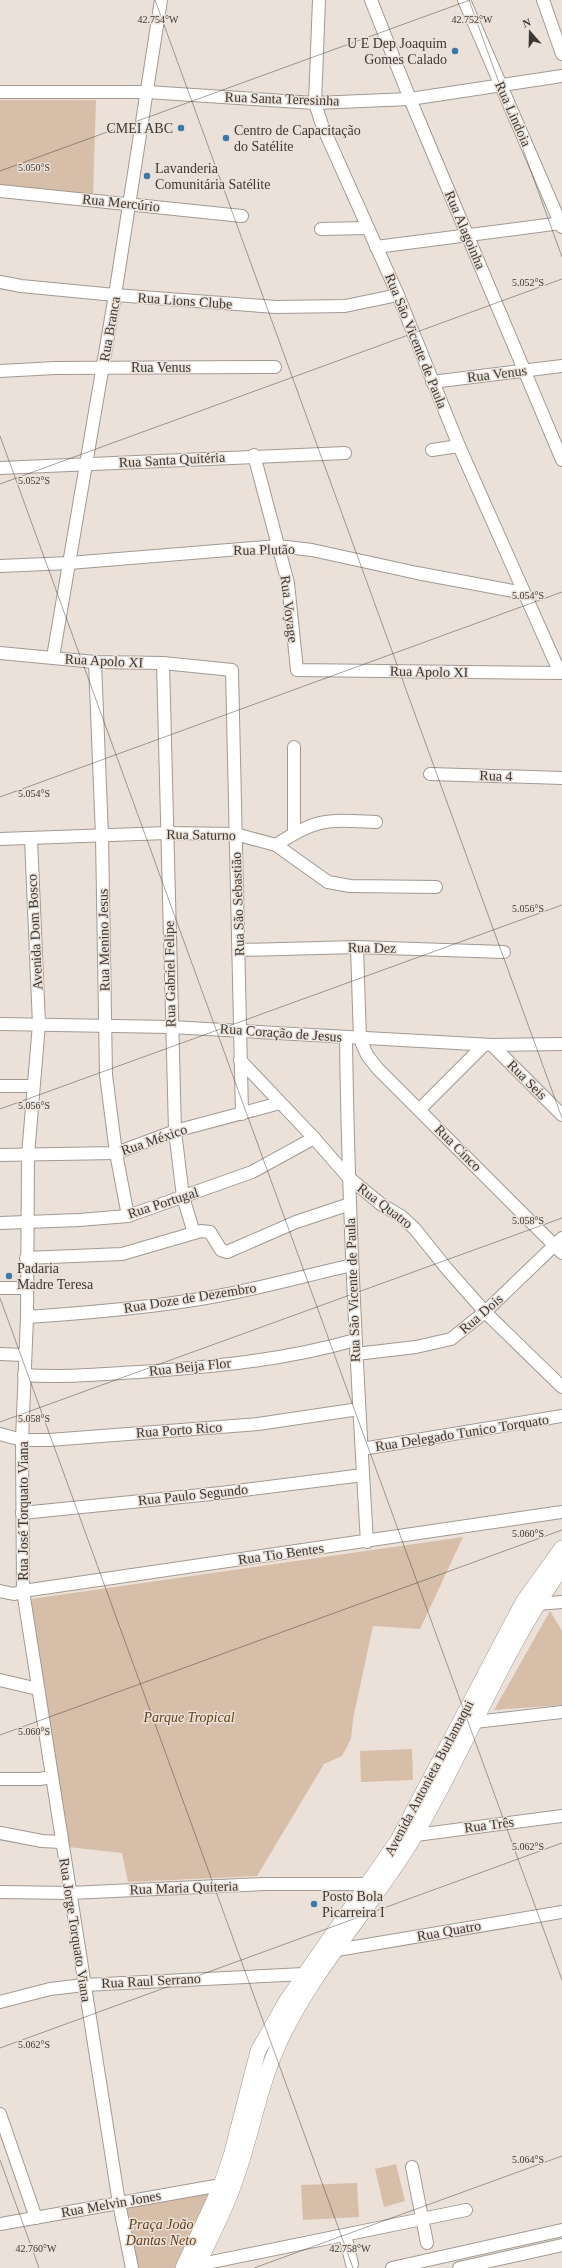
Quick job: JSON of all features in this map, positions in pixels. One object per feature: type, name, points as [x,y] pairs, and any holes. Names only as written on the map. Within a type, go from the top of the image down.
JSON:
[{"type":"main road","name":"Avenida Antonieta Burlamaqui","points":[[520,1622],[522,1602],[562,1548]]},
{"type":"main road","name":"Avenida Antonieta Burlamaqui","points":[[374,1887],[398,1840],[520,1622],[537,1604],[562,1568]]},
{"type":"main road","name":"Avenida Antonieta Burlamaqui","points":[[197,2267],[234,2186],[253,2094],[258,2051],[279,2013],[304,1974],[363,1903],[416,1835],[475,1722],[510,1641]]},
{"type":"main road","name":"Avenida Antonieta Burlamaqui","points":[[253,2094],[294,2013],[337,1950],[363,1903]]},
{"type":"main road","name":"Avenida Antonieta Burlamaqui","points":[[182,2268],[221,2185],[247,2118]]},
{"type":"street","name":"Rua Branca","points":[[53,657],[115,295],[161,0]]},
{"type":"street","name":"Rua São Vicente de Paula","points":[[319,0],[315,103],[330,145],[398,295],[459,446],[561,673]]},
{"type":"street","name":"Rua Alagoinha","points":[[371,0],[410,99],[562,460]]},
{"type":"street","name":"Rua Lindoia","points":[[464,0],[561,224]]},
{"type":"street","points":[[543,0],[562,54]]},
{"type":"street","name":"Rua Santa Teresinha","points":[[0,92],[147,92],[315,103],[410,99],[562,76]]},
{"type":"street","name":"Rua Mercúrio","points":[[0,191],[242,216]]},
{"type":"street","points":[[376,247],[561,224]]},
{"type":"street","points":[[321,229],[368,228]]},
{"type":"street","name":"Rua Lions Clube","points":[[0,282],[21,286],[115,295],[276,307],[345,306],[398,295]]},
{"type":"street","name":"Rua Venus","points":[[432,382],[562,366]]},
{"type":"street","name":"Rua Venus","points":[[0,372],[55,368],[275,367]]},
{"type":"street","points":[[432,450],[459,446]]},
{"type":"street","name":"Rua Santa Quitéria","points":[[0,468],[87,465],[254,455],[345,453]]},
{"type":"street","name":"Rua Voyage","points":[[254,455],[288,583],[296,670]]},
{"type":"street","name":"Rua Plutão","points":[[0,566],[68,563],[278,546],[312,550],[417,573],[524,593]]},
{"type":"street","name":"Rua Apolo XI","points":[[0,653],[95,662],[164,663],[232,670]]},
{"type":"street","name":"Rua Menino Jesus","points":[[95,662],[102,836],[106,1075],[116,1153],[128,1216]]},
{"type":"street","name":"Rua Gabriel Felipe","points":[[164,663],[171,1027],[175,1131],[183,1197],[194,1233]]},
{"type":"street","name":"Rua São Sebastião","points":[[232,670],[235,834],[240,950],[240,1060],[242,1114]]},
{"type":"street","name":"Rua Apolo XI","points":[[296,670],[561,673]]},
{"type":"street","points":[[294,747],[294,834]]},
{"type":"street","name":"Rua 4","points":[[430,774],[562,778]]},
{"type":"street","points":[[276,845],[313,824],[329,820],[376,822]]},
{"type":"street","name":"Rua Saturno","points":[[0,839],[167,833],[235,834],[276,845],[328,882],[350,886],[436,887]]},
{"type":"street","name":"Avenida Dom Bosco","points":[[31,839],[39,1024]]},
{"type":"street","points":[[357,947],[360,1039]]},
{"type":"street","name":"Rua Dez","points":[[240,950],[357,947],[504,952]]},
{"type":"street","name":"Rua Coração de Jesus","points":[[0,1024],[171,1027],[240,1030],[360,1039],[488,1045],[562,1044]]},
{"type":"street","name":"Rua José Torquato Viana","points":[[23,1591],[22,1440],[24,1356],[27,1317],[26,1222],[32,1086],[39,1024]]},
{"type":"street","name":"Rua São Vicente de Paula","points":[[346,1037],[348,1177],[358,1409],[362,1448],[367,1542]]},
{"type":"street","name":"Rua Cinco","points":[[360,1039],[367,1055],[378,1069],[560,1246]]},
{"type":"street","points":[[420,1109],[488,1045]]},
{"type":"street","name":"Rua Seis","points":[[488,1045],[562,1115]]},
{"type":"street","name":"Rua Quatro","points":[[240,1060],[280,1104],[314,1138],[348,1177],[362,1190],[401,1216],[411,1225],[485,1312],[562,1387]]},
{"type":"street","points":[[0,1086],[32,1086]]},
{"type":"street","name":"Rua México","points":[[0,1155],[116,1153],[175,1131],[280,1104]]},
{"type":"street","name":"Rua Portugal","points":[[0,1223],[128,1216],[252,1172],[314,1138]]},
{"type":"street","points":[[26,1258],[122,1254],[201,1231],[210,1232],[221,1250],[227,1252],[296,1222],[350,1204]]},
{"type":"street","name":"Rua Dois","points":[[356,1354],[416,1347],[452,1339],[560,1246]]},
{"type":"street","name":"Rua Doze de Dezembro","points":[[27,1317],[90,1312],[205,1299],[252,1290],[352,1265]]},
{"type":"street","points":[[0,1288],[26,1288]]},
{"type":"street","name":"Rua Beija Flor","points":[[24,1375],[79,1376],[198,1368],[270,1358],[334,1346],[355,1340]]},
{"type":"street","points":[[0,1354],[24,1356]]},
{"type":"street","name":"Rua Porto Rico","points":[[0,1434],[22,1440],[49,1440],[258,1424],[358,1409]]},
{"type":"street","name":"Rua Delegado Tunico Torquato","points":[[362,1448],[562,1416]]},
{"type":"street","name":"Rua Paulo Segundo","points":[[22,1512],[222,1493],[363,1475]]},
{"type":"street","name":"Rua Tio Bentes","points":[[0,1591],[14,1594],[23,1591],[367,1542],[562,1512]]},
{"type":"street","name":"Rua Jorge Torquato Viana","points":[[23,1591],[61,1842],[119,2203],[132,2268]]},
{"type":"street","points":[[537,1604],[561,1604]]},
{"type":"street","points":[[0,1680],[38,1689]]},
{"type":"street","points":[[475,1722],[562,1712]]},
{"type":"street","points":[[0,1779],[40,1779],[51,1777]]},
{"type":"street","name":"Rua Três","points":[[416,1835],[562,1816]]},
{"type":"street","points":[[0,1833],[42,1841],[61,1842]]},
{"type":"street","name":"Rua Maria Quiteria","points":[[0,1892],[70,1893],[256,1884],[374,1887]]},
{"type":"street","name":"Rua Quatro","points":[[337,1950],[562,1912]]},
{"type":"street","name":"Rua Raul Serrano","points":[[0,2002],[50,1988],[304,1974]]},
{"type":"street","points":[[0,2114],[36,2218]]},
{"type":"street","points":[[412,2167],[426,2243]]},
{"type":"street","name":"Rua Melvin Jones","points":[[0,2224],[221,2185]]},
{"type":"street","points":[[197,2267],[466,2210]]},
{"type":"street","points":[[392,2268],[562,2230]]},
{"type":"street","points":[[345,2235],[352,2264]]},
{"type":"street","points":[[459,2268],[562,2245]]},
{"type":"street","points":[[448,2255],[451,2268]]},
{"type":"green space","points":[[0,100],[96,100],[93,195],[0,187]]},
{"type":"green space","name":"Parque Tropical","points":[[463,1537],[420,1629],[373,1626],[353,1719],[351,1739],[342,1756],[324,1764],[257,1876],[128,1882],[122,1853],[68,1847],[31,1599]]},
{"type":"green space","points":[[550,1611],[562,1631],[562,1705],[494,1710]]},
{"type":"green space","points":[[412,1749],[413,1780],[361,1782],[360,1751]]},
{"type":"green space","points":[[396,2164],[405,2201],[384,2207],[375,2169]]},
{"type":"green space","points":[[357,2183],[359,2217],[303,2220],[301,2185]]},
{"type":"green space","name":"Praça João Dantas Neto","points":[[206,2192],[213,2197],[178,2268],[137,2268],[125,2206]]},
{"type":"place","name":"U E Dep Joaquim Gomes Calado","points":[[455,51]]},
{"type":"place","name":"CMEI ABC","points":[[181,128]]},
{"type":"place","name":"Centro de Capacitação do Satélite","points":[[226,138]]},
{"type":"place","name":"Lavanderia Comunitária Satélite","points":[[147,176]]},
{"type":"place","name":"Padaria Madre Teresa","points":[[9,1276]]},
{"type":"place","name":"Posto Bola Picarreira I","points":[[314,1904]]}]
